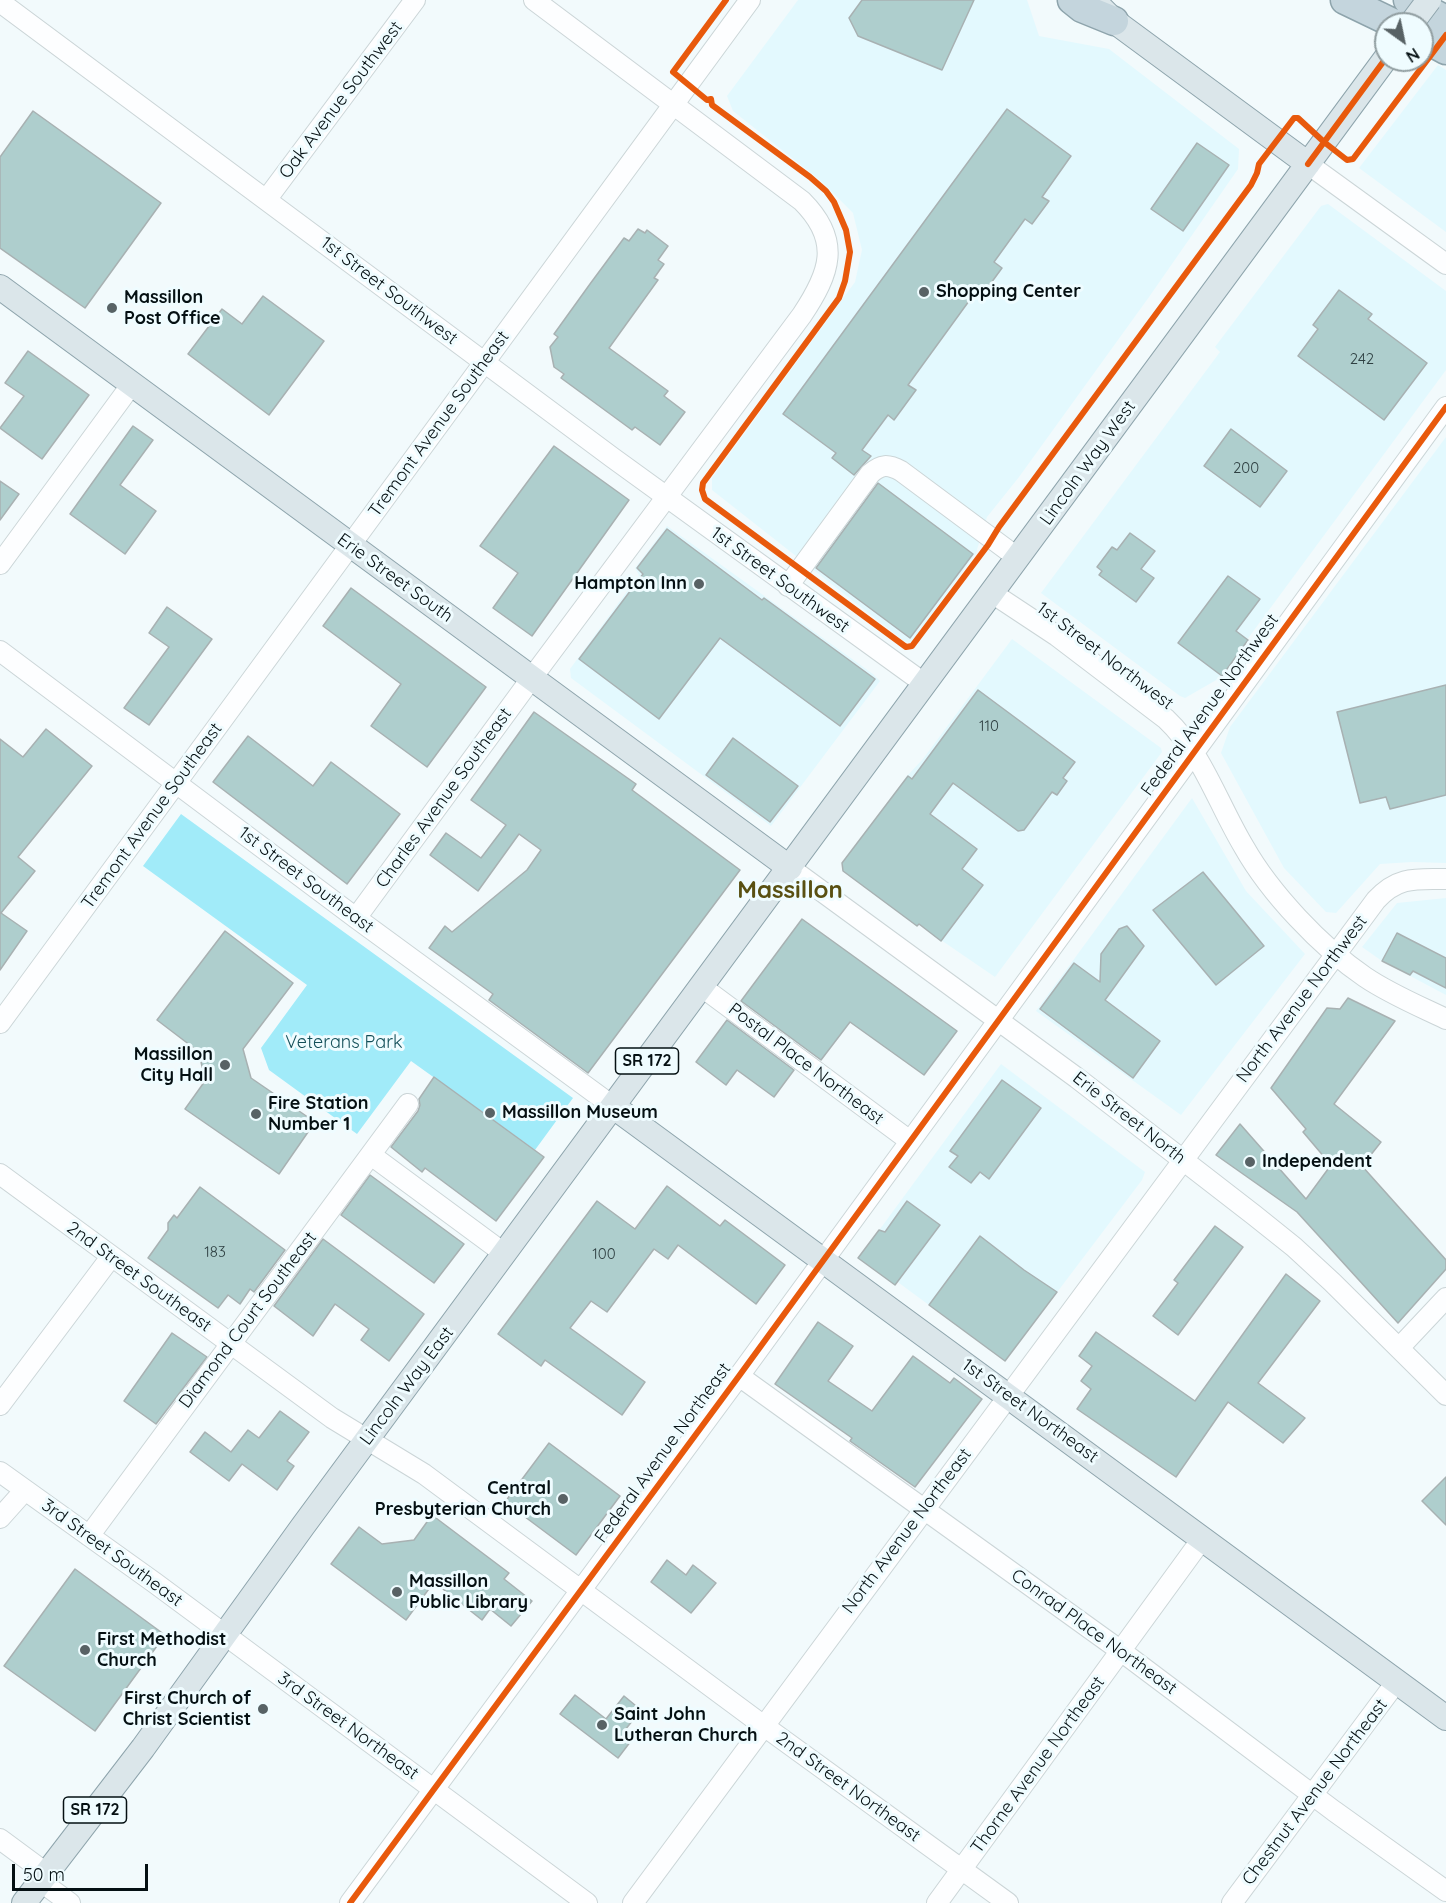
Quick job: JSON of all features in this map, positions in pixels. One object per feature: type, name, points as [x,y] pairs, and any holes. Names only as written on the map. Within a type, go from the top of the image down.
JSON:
[{"type":"highway","points":[[1072,0],[1082,8],[1114,21]]},
{"type":"highway","points":[[1345,0],[1374,14]]},
{"type":"highway","points":[[1408,0],[1446,20]]},
{"type":"main road","points":[[1094,0],[1114,21],[1308,164]]},
{"type":"main road","name":"Lincoln Way West","points":[[790,868],[1376,72]]},
{"type":"main road","name":"Erie Street South","points":[[0,287],[790,868]]},
{"type":"main road","name":"Lincoln Way East","points":[[24,1903],[143,1748],[224,1634],[790,868]]},
{"type":"main road","name":"1st Street Northeast","points":[[614,1107],[1446,1718]]},
{"type":"street","name":"Oak Avenue Southwest","points":[[266,200],[416,0]]},
{"type":"street","name":"Charles Avenue Southeast","points":[[356,918],[802,315],[824,279],[829,250],[826,236],[820,223],[802,201],[534,0]]},
{"type":"street","name":"Tremont Avenue Southeast","points":[[0,1023],[750,0]]},
{"type":"street","name":"1st Street Southwest","points":[[0,2],[667,498],[925,684]]},
{"type":"street","points":[[1308,164],[1446,264]]},
{"type":"street","points":[[0,564],[132,384]]},
{"type":"street","name":"Federal Avenue Northwest","points":[[999,1020],[1193,751],[1446,408]]},
{"type":"street","points":[[788,586],[870,474],[878,467],[885,465],[901,471],[1018,558]]},
{"type":"street","name":"1st Street Northwest","points":[[992,593],[1057,636],[1166,719],[1193,751],[1234,830],[1259,870],[1289,907],[1337,954],[1378,985],[1446,1019]]},
{"type":"street","name":"1st Street Southeast","points":[[0,651],[356,918],[614,1107]]},
{"type":"street","name":"Erie Street North","points":[[790,868],[1075,1076],[1294,1248],[1446,1395]]},
{"type":"street","name":"North Avenue Northwest","points":[[1183,1161],[1386,889],[1399,881],[1446,879]]},
{"type":"street","name":"Postal Place Northeast","points":[[702,987],[910,1141]]},
{"type":"street","name":"Federal Avenue Northeast","points":[[350,1903],[999,1020]]},
{"type":"street","name":"Diamond Court Southeast","points":[[89,1536],[408,1104]]},
{"type":"street","points":[[371,1155],[505,1254]]},
{"type":"street","name":"North Avenue Northeast","points":[[633,1903],[1183,1161]]},
{"type":"street","name":"2nd Street Southeast","points":[[0,1174],[332,1418],[367,1440]]},
{"type":"street","points":[[0,1405],[111,1257]]},
{"type":"street","points":[[1399,1348],[1446,1298]]},
{"type":"street","name":"Conrad Place Northeast","points":[[739,1376],[1121,1651],[1446,1891]]},
{"type":"street","name":"2nd Street Northeast","points":[[367,1440],[424,1474],[764,1726],[1008,1903]]},
{"type":"street","name":"3rd Street Southeast","points":[[0,1472],[224,1634]]},
{"type":"street","points":[[0,1518],[26,1490]]},
{"type":"street","name":"Thorne Avenue Northeast","points":[[936,1903],[1202,1539]]},
{"type":"street","name":"3rd Street Northeast","points":[[224,1634],[587,1903]]},
{"type":"street","name":"Chestnut Avenue Northeast","points":[[1232,1903],[1397,1681]]},
{"type":"street","points":[[0,1839],[70,1903]]},
{"type":"shaded area","points":[[798,0],[1027,0],[1039,36],[1109,49],[1239,149],[1238,169],[1149,297],[1019,477],[987,517],[976,553],[911,643],[904,641],[712,490],[712,478],[855,282],[862,250],[853,213],[821,181],[733,111],[727,96]]},
{"type":"shaded area","points":[[1438,65],[1446,70],[1446,232],[1359,168]]},
{"type":"shaded area","points":[[1328,204],[1446,291],[1446,370],[1218,679],[1185,698],[1041,593],[1220,352],[1215,347],[1321,206]]},
{"type":"shaded area","points":[[1446,437],[1446,863],[1380,864],[1336,913],[1326,912],[1284,868],[1221,753],[1230,727]]},
{"type":"shaded area","points":[[667,526],[880,681],[771,826],[571,678],[570,669],[639,575],[635,568]]},
{"type":"shaded area","points":[[1012,639],[1161,748],[1162,752],[995,977],[919,925],[917,926],[843,871],[842,863]]},
{"type":"shaded area","points":[[1192,798],[1246,891],[1305,954],[1181,1115],[1036,1011]]},
{"type":"shaded area","points":[[1446,898],[1446,995],[1382,961],[1362,947],[1397,903]]},
{"type":"shaded area","points":[[1001,1064],[1145,1172],[1142,1180],[1005,1361],[861,1255]]},
{"type":"green space","name":"Veterans Park","points":[[181,814],[573,1098],[535,1150],[411,1061],[357,1134],[269,1070],[261,1048],[307,985],[143,866]]},
{"type":"building","points":[[862,0],[974,0],[942,70],[858,36],[849,18]]},
{"type":"building","name":"Shopping Center","points":[[1007,109],[1071,156],[1042,197],[1049,201],[1032,224],[1025,219],[994,262],[1002,268],[983,294],[977,290],[908,385],[916,390],[894,420],[888,415],[862,450],[871,456],[854,475],[832,458],[836,453],[783,414]]},
{"type":"building","points":[[33,111],[161,203],[85,308],[0,248],[0,157]]},
{"type":"building","points":[[1197,143],[1229,165],[1183,231],[1151,209]]},
{"type":"building","points":[[638,229],[645,233],[647,230],[668,246],[658,260],[664,264],[654,278],[658,280],[609,348],[668,391],[664,396],[685,412],[660,445],[635,427],[632,430],[561,378],[564,374],[554,367],[550,347],[558,337],[554,334],[624,238],[629,241]]},
{"type":"building","points":[[1339,290],[1372,314],[1368,319],[1427,363],[1384,420],[1298,356],[1318,329],[1313,325]]},
{"type":"building","points":[[263,296],[324,341],[269,415],[188,354],[222,309],[242,324]]},
{"type":"building","points":[[28,351],[89,395],[42,459],[0,428],[24,396],[5,383]]},
{"type":"building","points":[[133,426],[153,440],[120,485],[156,511],[125,554],[70,514]]},
{"type":"building","points":[[1231,429],[1287,471],[1260,507],[1204,466]]},
{"type":"building","points":[[554,446],[629,500],[532,636],[493,608],[518,573],[480,546]]},
{"type":"building","points":[[0,481],[19,494],[0,520]]},
{"type":"building","points":[[878,483],[973,554],[910,638],[816,568]]},
{"type":"building","points":[[667,529],[762,600],[764,598],[875,679],[840,726],[720,638],[659,719],[579,659],[643,574],[637,568]]},
{"type":"building","points":[[1130,533],[1155,551],[1141,569],[1154,578],[1136,602],[1099,575],[1102,571],[1097,567],[1112,547],[1117,550]]},
{"type":"building","points":[[1228,576],[1260,599],[1236,631],[1248,640],[1222,676],[1178,643]]},
{"type":"building","points":[[351,588],[486,687],[427,767],[371,726],[401,684],[323,626]]},
{"type":"building","points":[[167,607],[212,639],[149,725],[124,708],[169,647],[149,633]]},
{"type":"building","points":[[1446,685],[1446,795],[1390,809],[1386,797],[1360,803],[1337,712]]},
{"type":"building","points":[[978,690],[1075,762],[1063,778],[1067,781],[1057,795],[1052,792],[1024,830],[1018,831],[953,783],[930,814],[977,849],[962,869],[983,885],[941,941],[843,871],[842,863],[908,776],[912,779]]},
{"type":"building","points":[[534,712],[636,784],[632,790],[740,870],[588,1073],[489,1000],[493,994],[429,948],[445,926],[452,932],[527,870],[541,850],[519,834],[478,891],[430,855],[446,833],[481,858],[506,825],[471,800]]},
{"type":"building","points":[[46,729],[92,766],[18,857],[35,871],[1,913],[27,931],[0,970],[0,739],[23,757]]},
{"type":"building","points":[[248,736],[313,786],[331,762],[400,814],[347,884],[213,782]]},
{"type":"building","points":[[733,738],[798,786],[770,822],[706,775]]},
{"type":"building","points":[[1203,872],[1264,946],[1216,985],[1153,910]]},
{"type":"building","points":[[802,919],[957,1031],[924,1075],[850,1022],[821,1060],[741,1001]]},
{"type":"building","points":[[1127,926],[1144,946],[1105,1000],[1160,1041],[1133,1078],[1040,1009],[1074,963],[1100,982],[1101,954],[1119,929]]},
{"type":"building","name":"Massillon City Hall","points":[[225,931],[293,983],[243,1049],[251,1078],[315,1122],[279,1174],[185,1109],[205,1081],[199,1052],[157,1020]]},
{"type":"building","points":[[1397,933],[1446,958],[1446,988],[1413,971],[1410,975],[1382,961]]},
{"type":"building","name":"Independent","points":[[1348,998],[1395,1021],[1334,1104],[1381,1142],[1362,1166],[1446,1260],[1446,1269],[1398,1323],[1297,1212],[1216,1155],[1240,1124],[1306,1199],[1331,1165],[1303,1132],[1306,1129],[1271,1088],[1327,1008],[1340,1009]]},
{"type":"building","points":[[727,1020],[794,1070],[774,1097],[737,1070],[726,1085],[696,1062]]},
{"type":"building","points":[[434,1077],[544,1157],[496,1221],[425,1168],[422,1172],[391,1147],[418,1111],[419,1099]]},
{"type":"building","points":[[1002,1080],[1041,1108],[989,1179],[980,1172],[971,1183],[949,1167],[958,1156],[950,1151]]},
{"type":"building","points":[[370,1175],[464,1244],[434,1283],[341,1215]]},
{"type":"building","points":[[667,1186],[720,1226],[725,1220],[785,1265],[756,1304],[678,1245],[668,1259],[654,1249],[607,1312],[591,1301],[570,1328],[645,1382],[622,1415],[545,1360],[541,1366],[498,1334],[597,1201],[635,1229]]},
{"type":"building","points":[[200,1187],[285,1250],[254,1292],[250,1289],[240,1304],[228,1295],[218,1308],[148,1258],[168,1230],[168,1223],[174,1215],[177,1218]]},
{"type":"building","points":[[907,1201],[940,1225],[895,1285],[858,1258],[879,1230],[885,1232]]},
{"type":"building","points":[[1215,1226],[1243,1247],[1178,1335],[1153,1316],[1178,1283],[1174,1280]]},
{"type":"building","points":[[980,1236],[1057,1292],[1005,1361],[929,1305]]},
{"type":"building","points":[[323,1239],[424,1314],[389,1361],[361,1340],[369,1329],[335,1304],[313,1336],[274,1306]]},
{"type":"building","points":[[1286,1274],[1320,1301],[1258,1383],[1305,1418],[1283,1443],[1228,1402],[1176,1477],[1077,1409],[1091,1389],[1081,1381],[1092,1366],[1079,1356],[1096,1332],[1195,1401]]},
{"type":"building","points":[[818,1322],[853,1346],[828,1381],[872,1411],[913,1356],[950,1383],[954,1378],[982,1399],[915,1487],[850,1441],[852,1438],[775,1384]]},
{"type":"building","points":[[172,1333],[207,1357],[156,1424],[124,1401]]},
{"type":"building","points":[[280,1411],[309,1432],[287,1461],[294,1466],[277,1490],[242,1464],[229,1481],[190,1452],[205,1432],[231,1452],[248,1430],[259,1438]]},
{"type":"building","name":"Central Presbyterian Church","points":[[549,1443],[620,1496],[576,1555],[505,1502]]},
{"type":"building","points":[[1446,1477],[1446,1525],[1422,1501]]},
{"type":"building","name":"Massillon Public Library","points":[[432,1515],[509,1573],[504,1579],[532,1601],[511,1626],[490,1609],[482,1620],[434,1582],[406,1620],[331,1564],[359,1527],[382,1544],[414,1540]]},
{"type":"building","points":[[667,1560],[686,1575],[693,1565],[716,1583],[691,1613],[651,1582]]},
{"type":"building","name":"First Methodist Church","points":[[75,1569],[165,1635],[95,1731],[4,1666]]},
{"type":"building","name":"Saint John Lutheran Church","points":[[575,1695],[606,1719],[624,1696],[641,1710],[625,1730],[634,1737],[618,1758],[560,1714]]},
{"type":"cycle path","points":[[726,0],[673,72],[707,100],[711,99],[712,105],[826,191],[834,202],[846,230],[850,252],[845,281],[839,298],[703,483],[702,490],[705,499],[906,647],[912,646],[988,545],[1251,185],[1259,164],[1294,118],[1298,118],[1347,160],[1353,159],[1446,35]]},
{"type":"cycle path","points":[[1308,164],[1376,72]]},
{"type":"cycle path","points":[[350,1903],[739,1376],[1446,407]]},
{"type":"place","name":"Shopping Center","points":[[924,292]]},
{"type":"place","name":"Massillon Post Office","points":[[112,308]]},
{"type":"place","name":"Hampton Inn","points":[[699,584]]},
{"type":"place","name":"Massillon City Hall","points":[[225,1065]]},
{"type":"place","name":"Massillon Museum","points":[[490,1113]]},
{"type":"place","name":"Fire Station Number 1","points":[[256,1114]]},
{"type":"place","name":"Independent","points":[[1250,1162]]},
{"type":"place","name":"Central Presbyterian Church","points":[[563,1499]]},
{"type":"place","name":"Massillon Public Library","points":[[397,1592]]},
{"type":"place","name":"First Methodist Church","points":[[85,1650]]},
{"type":"place","name":"First Church of Christ Scientist","points":[[263,1709]]},
{"type":"place","name":"Saint John Lutheran Church","points":[[602,1725]]},
{"type":"district","name":"Massillon","points":[[790,891]]}]
